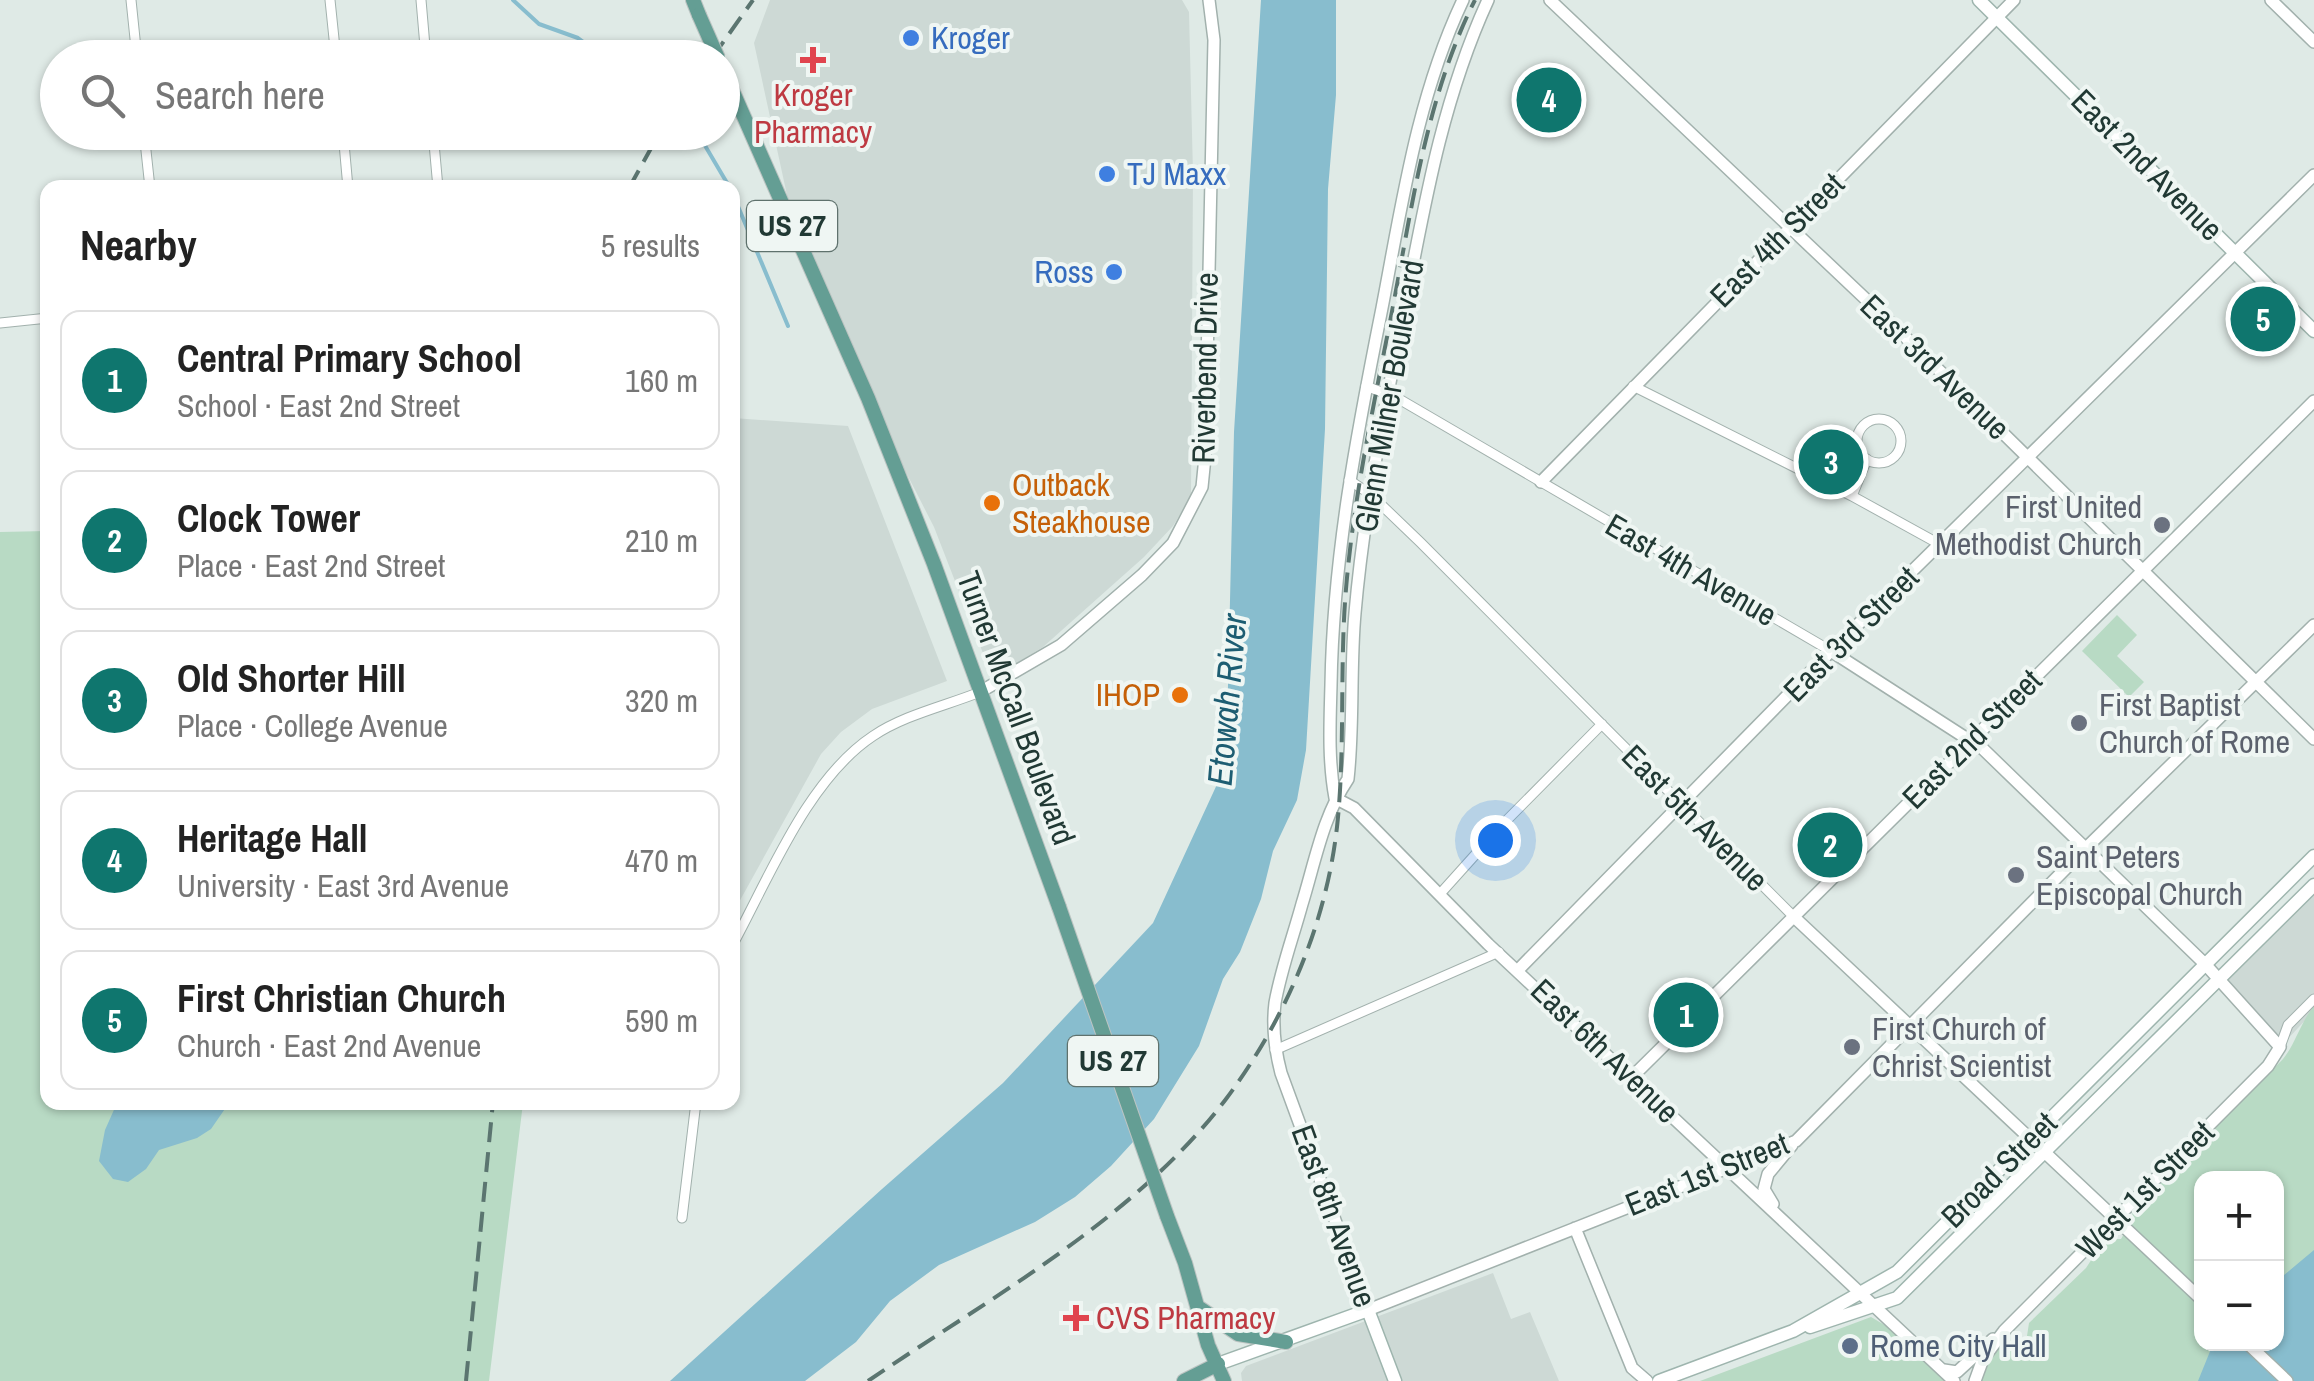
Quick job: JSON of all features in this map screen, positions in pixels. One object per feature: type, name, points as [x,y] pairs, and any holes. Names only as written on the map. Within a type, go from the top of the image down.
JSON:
[{"type":"main road","points":[[693,0],[710,40]]},
{"type":"main road","name":"East 2nd Avenue","points":[[1979,0],[2314,331]]},
{"type":"main road","name":"Turner McCall Boulevard","points":[[740,106],[874,412],[1059,907],[1224,1381]]},
{"type":"main road","name":"Broad Street","points":[[1793,1331],[1897,1272],[2314,856]]},
{"type":"main road","name":"Broad Street","points":[[1659,1381],[1793,1331],[1830,1323],[1897,1298],[2314,885]]},
{"type":"main road","points":[[1198,1306],[1238,1334],[1286,1342]]},
{"type":"main road","name":"East 1st Street","points":[[1218,1364],[1368,1310]]},
{"type":"main road","name":"East 8th Avenue","points":[[1368,1310],[1395,1381]]},
{"type":"main road","points":[[1184,1381],[1218,1364]]},
{"type":"street","points":[[131,0],[135,40]]},
{"type":"street","points":[[330,0],[334,40]]},
{"type":"street","points":[[421,0],[424,40]]},
{"type":"street","name":"Riverbend Drive","points":[[980,692],[1044,658],[1142,574],[1173,543],[1202,487],[1214,40],[1209,0]]},
{"type":"street","name":"Glenn Milner Boulevard","points":[[1335,798],[1329,766],[1332,647],[1349,480],[1420,118],[1463,0]]},
{"type":"street","name":"Glenn Milner Boulevard","points":[[1275,1050],[1276,1002],[1335,798],[1348,779],[1355,617],[1370,494],[1443,118],[1488,0]]},
{"type":"street","name":"East 3rd Avenue","points":[[1550,0],[1790,227],[2314,739]]},
{"type":"street","name":"East 4th Street","points":[[1541,482],[2014,0]]},
{"type":"street","points":[[2271,0],[2314,42]]},
{"type":"street","points":[[146,150],[149,180]]},
{"type":"street","points":[[345,150],[347,180]]},
{"type":"street","points":[[435,150],[437,180]]},
{"type":"street","name":"East 3rd Street","points":[[1519,969],[1830,652],[2314,176]]},
{"type":"street","points":[[0,323],[40,319]]},
{"type":"street","name":"East 4th Avenue","points":[[1366,386],[1541,482],[1972,740],[2087,847],[2280,1047]]},
{"type":"street","points":[[1634,386],[1941,545]]},
{"type":"street","name":"East 2nd Street","points":[[1630,1078],[2314,401]]},
{"type":"street","points":[[1875,420],[1893,424],[1901,440],[1897,454],[1886,462],[1867,460],[1857,442],[1862,428],[1875,420]]},
{"type":"street","points":[[1852,496],[1867,460]]},
{"type":"street","name":"East 5th Avenue","points":[[1349,480],[1370,494],[1794,917],[2194,1292]]},
{"type":"street","name":"East 1st Street","points":[[1368,1310],[1796,1141],[2314,625]]},
{"type":"street","points":[[740,931],[820,785],[846,755],[900,722],[980,692]]},
{"type":"street","points":[[1440,895],[1501,826],[1602,724]]},
{"type":"street","name":"East 6th Avenue","points":[[1335,798],[1354,808],[1498,952],[1954,1381]]},
{"type":"street","points":[[1275,1050],[1498,952]]},
{"type":"street","name":"West 1st Street","points":[[1976,1381],[1983,1359],[2004,1331],[2275,1059],[2288,1025],[2314,999]]},
{"type":"street","name":"East 8th Avenue","points":[[1275,1050],[1368,1310]]},
{"type":"street","points":[[682,1218],[695,1110]]},
{"type":"street","points":[[1790,1228],[1764,1184],[1796,1141]]},
{"type":"street","points":[[1575,1228],[1632,1368],[1647,1381]]},
{"type":"street","points":[[1942,1369],[1957,1372],[2004,1331]]},
{"type":"street","points":[[2255,1351],[2287,1381]]},
{"type":"shaded area","points":[[770,0],[1182,0],[1189,12],[1193,174],[1191,497],[1173,526],[1144,557],[1043,647],[1004,671],[988,666],[934,527],[868,398],[795,232],[754,43]]},
{"type":"shaded area","points":[[740,418],[848,426],[947,681],[872,709],[841,732],[821,754],[740,900]]},
{"type":"shaded area","points":[[2314,885],[2314,1011],[2280,1047],[2219,981]]},
{"type":"shaded area","points":[[1493,1273],[1511,1319],[1530,1312],[1559,1381],[1242,1381],[1241,1373],[1246,1366]]},
{"type":"green space","points":[[40,531],[40,1110],[522,1110],[489,1381],[0,1381],[0,532]]},
{"type":"green space","points":[[2117,615],[2137,635],[2117,656],[2144,682],[2129,697],[2082,651]]},
{"type":"green space","points":[[2314,1006],[2314,1341],[2281,1381],[1981,1381],[1999,1348],[2009,1340],[2021,1343],[2029,1323],[2086,1268],[2099,1248],[2110,1239],[2121,1239],[2133,1218],[2132,1212],[2283,1059]]},
{"type":"green space","name":"Rome City Hall","points":[[1871,1317],[1888,1327],[1945,1381],[1700,1381]]},
{"type":"water","points":[[1261,0],[1336,0],[1336,95],[1328,189],[1325,429],[1306,750],[1297,800],[1273,851],[1261,899],[1240,952],[1223,979],[1199,1046],[1154,1119],[1111,1166],[1075,1197],[1035,1222],[939,1265],[890,1301],[856,1342],[805,1381],[670,1381],[1003,1083],[1153,923],[1219,780],[1227,727],[1234,432]]},
{"type":"water","points":[[114,1110],[224,1110],[211,1129],[197,1138],[159,1150],[146,1169],[128,1182],[113,1179],[99,1161]]},
{"type":"water","points":[[2314,1250],[2314,1381],[2198,1381],[2210,1351],[2284,1351],[2284,1275]]},
{"type":"waterway","points":[[513,0],[539,24],[581,40]]},
{"type":"waterway","points":[[708,150],[725,180]]},
{"type":"waterway","points":[[740,211],[788,326]]},
{"type":"railway","points":[[725,40],[753,0]]},
{"type":"railway","points":[[868,1381],[1059,1254],[1149,1182],[1226,1099],[1267,1037],[1300,970],[1323,900],[1337,827],[1345,602],[1365,451],[1424,148],[1445,72],[1475,0]]},
{"type":"railway","points":[[633,180],[650,150]]},
{"type":"railway","points":[[466,1381],[492,1110]]},
{"type":"place","name":"Kroger","points":[[911,38]]},
{"type":"place","name":"Kroger Pharmacy","points":[[813,60]]},
{"type":"place","name":"Heritage Hall","points":[[1549,100]]},
{"type":"place","name":"TJ Maxx","points":[[1107,174]]},
{"type":"place","name":"Ross","points":[[1114,272]]},
{"type":"place","name":"First Christian Church","points":[[2263,319]]},
{"type":"place","name":"Old Shorter Hill","points":[[1831,462]]},
{"type":"place","name":"Outback Steakhouse","points":[[992,503]]},
{"type":"place","name":"First United Methodist Church","points":[[2162,525]]},
{"type":"place","name":"IHOP","points":[[1180,695]]},
{"type":"place","name":"First Baptist Church of Rome","points":[[2079,723]]},
{"type":"place","name":"Clock Tower","points":[[1830,845]]},
{"type":"place","name":"Saint Peters Episcopal Church","points":[[2016,875]]},
{"type":"place","name":"Central Primary School","points":[[1686,1015]]},
{"type":"place","name":"First Church of Christ Scientist","points":[[1852,1047]]},
{"type":"place","name":"CVS Pharmacy","points":[[1076,1318]]},
{"type":"place","name":"Rome City Hall","points":[[1850,1346]]},
{"type":"water label","name":"Etowah River","points":[[1227,700]]}]
